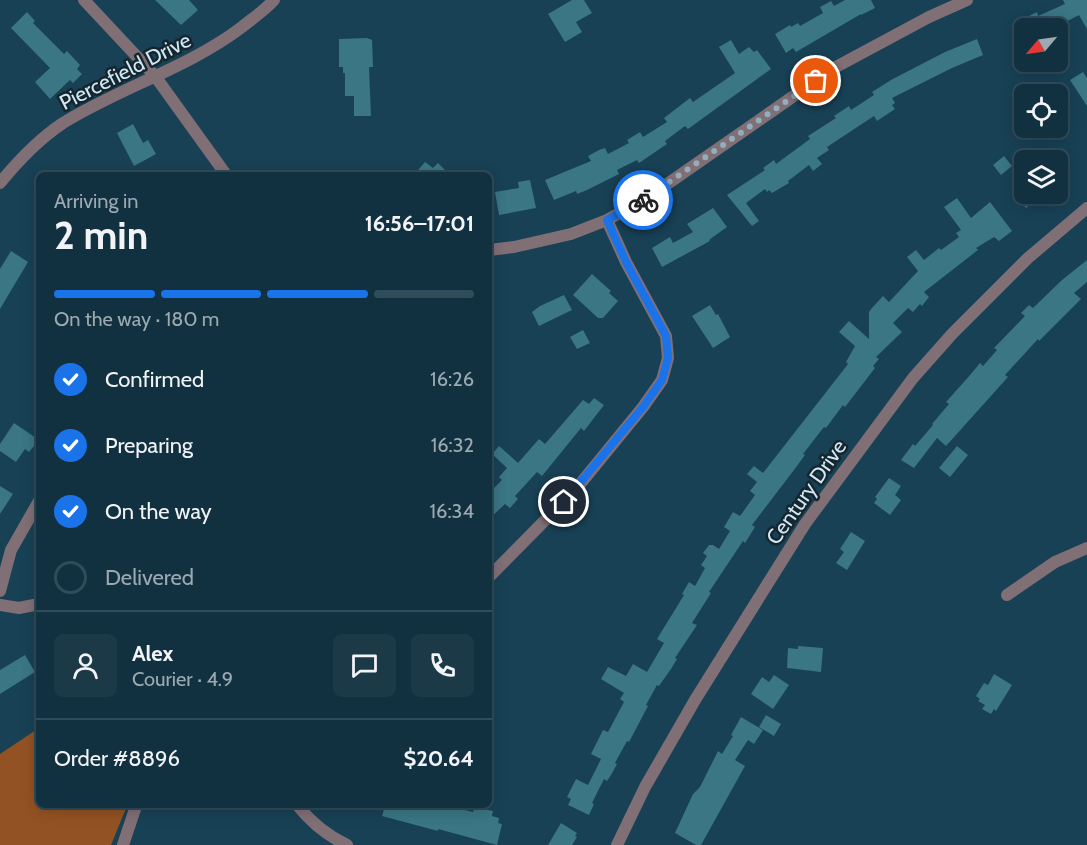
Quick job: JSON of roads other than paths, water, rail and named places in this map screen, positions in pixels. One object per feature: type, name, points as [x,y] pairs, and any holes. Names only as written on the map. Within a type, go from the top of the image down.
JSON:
[{"type":"street","points":[[84,0],[155,76],[224,172]]},
{"type":"street","name":"Piercefield Drive","points":[[0,183],[17,162],[63,123],[155,76],[188,62],[225,40],[274,0]]},
{"type":"street","points":[[492,250],[571,234],[607,220],[650,196],[834,68],[929,17],[967,0]]},
{"type":"street","name":"Century Drive","points":[[617,845],[645,787],[695,700],[798,534],[825,497],[913,378],[952,334],[1028,258],[1087,208]]},
{"type":"street","points":[[492,574],[576,489],[643,407],[662,380],[668,358],[666,336],[626,262],[607,220]]},
{"type":"street","points":[[0,591],[11,550],[36,506]]},
{"type":"street","points":[[1007,594],[1055,562],[1087,548]]},
{"type":"street","points":[[0,605],[19,608],[36,605]]},
{"type":"street","points":[[123,845],[135,808]]},
{"type":"street","points":[[300,808],[328,834],[347,845]]}]
